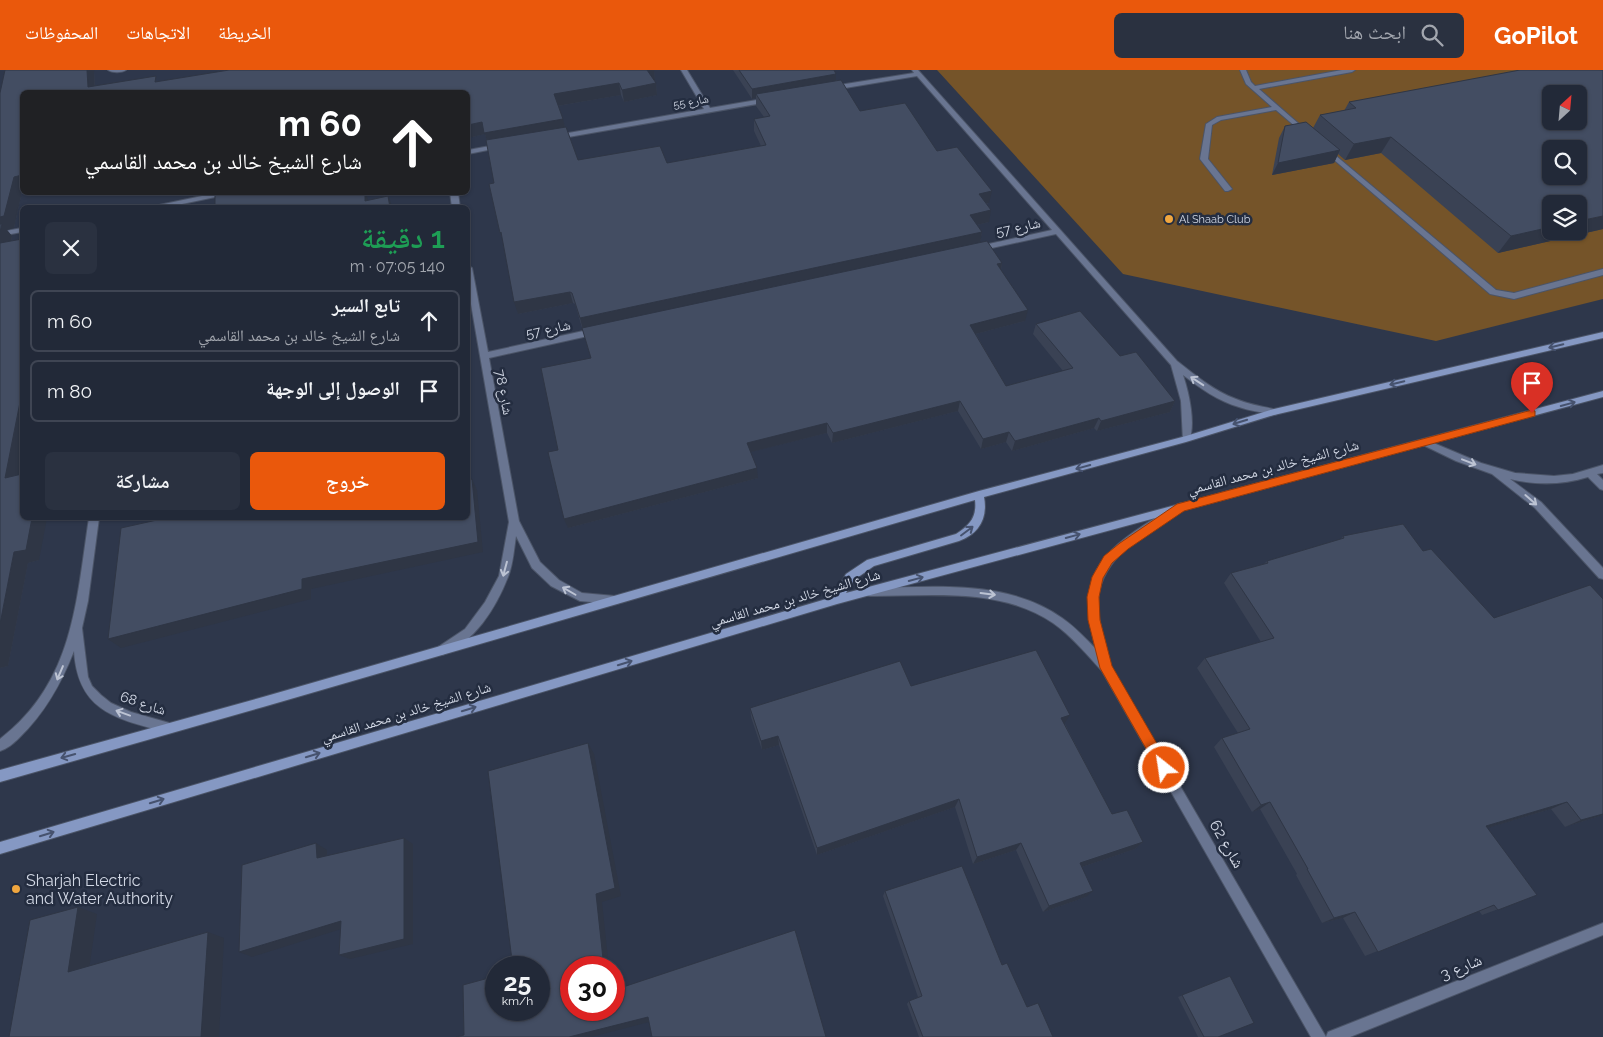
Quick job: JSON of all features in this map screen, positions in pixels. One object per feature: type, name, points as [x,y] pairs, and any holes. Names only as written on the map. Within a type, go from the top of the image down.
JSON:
[{"type":"main road","points":[[0,776],[979,495],[1186,439],[1274,412],[1603,335]]},
{"type":"main road","name":"شارع الشيخ خالد بن محمد القاسمي","points":[[0,848],[837,600],[1603,394]]},
{"type":"main road","points":[[837,600],[850,578],[871,563],[958,538],[971,530],[979,520],[981,508],[979,495]]},
{"type":"street","points":[[111,70],[124,70]]},
{"type":"street","points":[[684,70],[708,110]]},
{"type":"street","points":[[1243,70],[1244,77],[1254,88],[1314,140]]},
{"type":"street","points":[[1254,88],[1352,70]]},
{"type":"street","points":[[822,90],[916,72],[1174,363],[1193,379],[1216,393],[1241,404],[1274,412]]},
{"type":"street","name":"شارع 55","points":[[544,139],[775,98]]},
{"type":"street","points":[[1228,189],[1204,159],[1209,124],[1219,118],[1277,108]]},
{"type":"street","points":[[470,152],[506,145]]},
{"type":"street","points":[[1322,147],[1493,292],[1514,296],[1603,272]]},
{"type":"street","points":[[164,205],[220,195]]},
{"type":"street","points":[[0,234],[20,230]]},
{"type":"street","name":"شارع 57","points":[[971,250],[1058,231]]},
{"type":"street","name":"شارع 78","points":[[470,279],[514,521],[524,544],[536,565],[555,583],[580,597],[616,600]]},
{"type":"street","name":"شارع 57","points":[[484,356],[610,328]]},
{"type":"street","points":[[1174,363],[1184,388],[1187,405],[1186,439]]},
{"type":"street","points":[[1424,442],[1448,454],[1492,470],[1534,479],[1574,478],[1603,469]]},
{"type":"street","points":[[1492,470],[1538,506],[1603,575]]},
{"type":"street","points":[[1590,473],[1603,486]]},
{"type":"street","name":"شارع 62","points":[[1106,668],[1094,620],[1093,597],[1097,577],[1108,559],[1181,507]]},
{"type":"street","name":"شارع 68","points":[[0,746],[24,726],[41,707],[54,688],[77,628],[94,520]]},
{"type":"street","name":"شارع 78","points":[[441,650],[468,632],[489,605],[504,576],[514,521]]},
{"type":"street","name":"شارع 62","points":[[869,592],[968,592],[995,595],[1023,602],[1050,616],[1074,634],[1106,668],[1319,1037]]},
{"type":"street","name":"شارع 68","points":[[77,628],[83,677],[90,692],[103,705],[121,713],[169,728]]},
{"type":"street","name":"شارع 3","points":[[1332,1037],[1603,930]]},
{"type":"shaded area","points":[[937,70],[1603,70],[1603,299],[1436,341],[1123,274]]},
{"type":"building","points":[[5,70],[87,70],[88,87],[156,76],[155,82],[229,70],[647,70],[656,83],[622,90],[619,83],[554,94],[563,119],[484,133],[482,122],[470,125],[470,90],[20,90],[20,176],[14,177],[4,216],[0,217],[0,93]]},
{"type":"building","points":[[739,70],[834,70],[836,74],[752,89]]},
{"type":"building","points":[[1520,70],[1603,70],[1603,216],[1587,219],[1587,195],[1542,195],[1542,229],[1511,236],[1391,137],[1354,144],[1320,115],[1356,108],[1349,102]]},
{"type":"building","points":[[841,80],[860,111],[905,103],[937,151],[957,147],[992,191],[979,194],[991,210],[970,215],[982,232],[580,318],[572,293],[570,292],[514,302],[501,232],[489,184],[494,183],[486,140],[566,127],[578,160],[660,146],[667,163],[766,145],[754,119],[770,116],[756,94]]},
{"type":"building","points":[[1306,122],[1340,150],[1278,163],[1285,126]]},
{"type":"building","points":[[215,195],[365,195],[365,201],[388,196],[390,205],[215,205]]},
{"type":"building","points":[[20,239],[20,402],[5,478],[20,474],[20,520],[32,520],[26,550],[14,552],[0,624],[0,243]]},
{"type":"building","points":[[987,241],[1002,263],[997,264],[1028,310],[970,325],[1006,386],[1073,368],[1036,324],[1080,311],[1120,356],[1136,352],[1175,401],[1101,421],[1099,418],[1015,441],[1009,432],[983,439],[960,401],[833,433],[827,423],[747,443],[757,468],[564,519],[548,452],[558,450],[541,368],[591,358],[582,328]]},
{"type":"building","points":[[472,479],[478,542],[302,579],[302,589],[108,639],[121,528],[157,520],[470,520],[470,480]]},
{"type":"building","points":[[1403,524],[1423,551],[1431,549],[1494,618],[1590,585],[1603,599],[1603,814],[1581,820],[1567,802],[1486,826],[1537,895],[1498,910],[1494,905],[1378,952],[1355,912],[1334,918],[1270,802],[1261,805],[1222,738],[1250,729],[1205,658],[1274,638],[1231,573],[1344,538],[1343,536]]},
{"type":"building","points":[[1036,650],[1070,715],[1061,718],[1112,814],[1127,810],[1143,842],[1080,863],[1093,891],[1049,906],[1021,843],[977,857],[959,799],[817,848],[778,736],[761,741],[750,708],[900,661],[911,686]]},
{"type":"building","points":[[588,743],[615,888],[596,894],[603,956],[560,956],[560,1021],[625,1021],[625,986],[795,930],[826,1037],[652,1037],[648,1017],[569,1037],[456,1037],[464,1035],[463,985],[485,979],[485,1021],[550,1021],[550,956],[511,956],[488,771]]},
{"type":"building","points":[[404,838],[404,939],[339,955],[341,921],[239,952],[242,865],[316,843],[317,858]]},
{"type":"building","points":[[962,866],[1002,965],[1007,963],[1027,1007],[1038,1003],[1053,1037],[923,1037],[909,1001],[922,996],[885,891]]},
{"type":"building","points":[[78,907],[68,972],[208,932],[201,1037],[9,1037],[30,920]]},
{"type":"building","points":[[1230,976],[1254,1023],[1218,1037],[1204,1037],[1182,995]]},
{"type":"place","name":"Al Shaab Club","points":[[1169,219]]},
{"type":"place","name":"Sharjah Electric and Water Authority","points":[[16,889]]},
{"type":"route","points":[[1164,768],[1106,668],[1094,620],[1093,597],[1097,577],[1108,559],[1181,507],[1532,413]]}]
